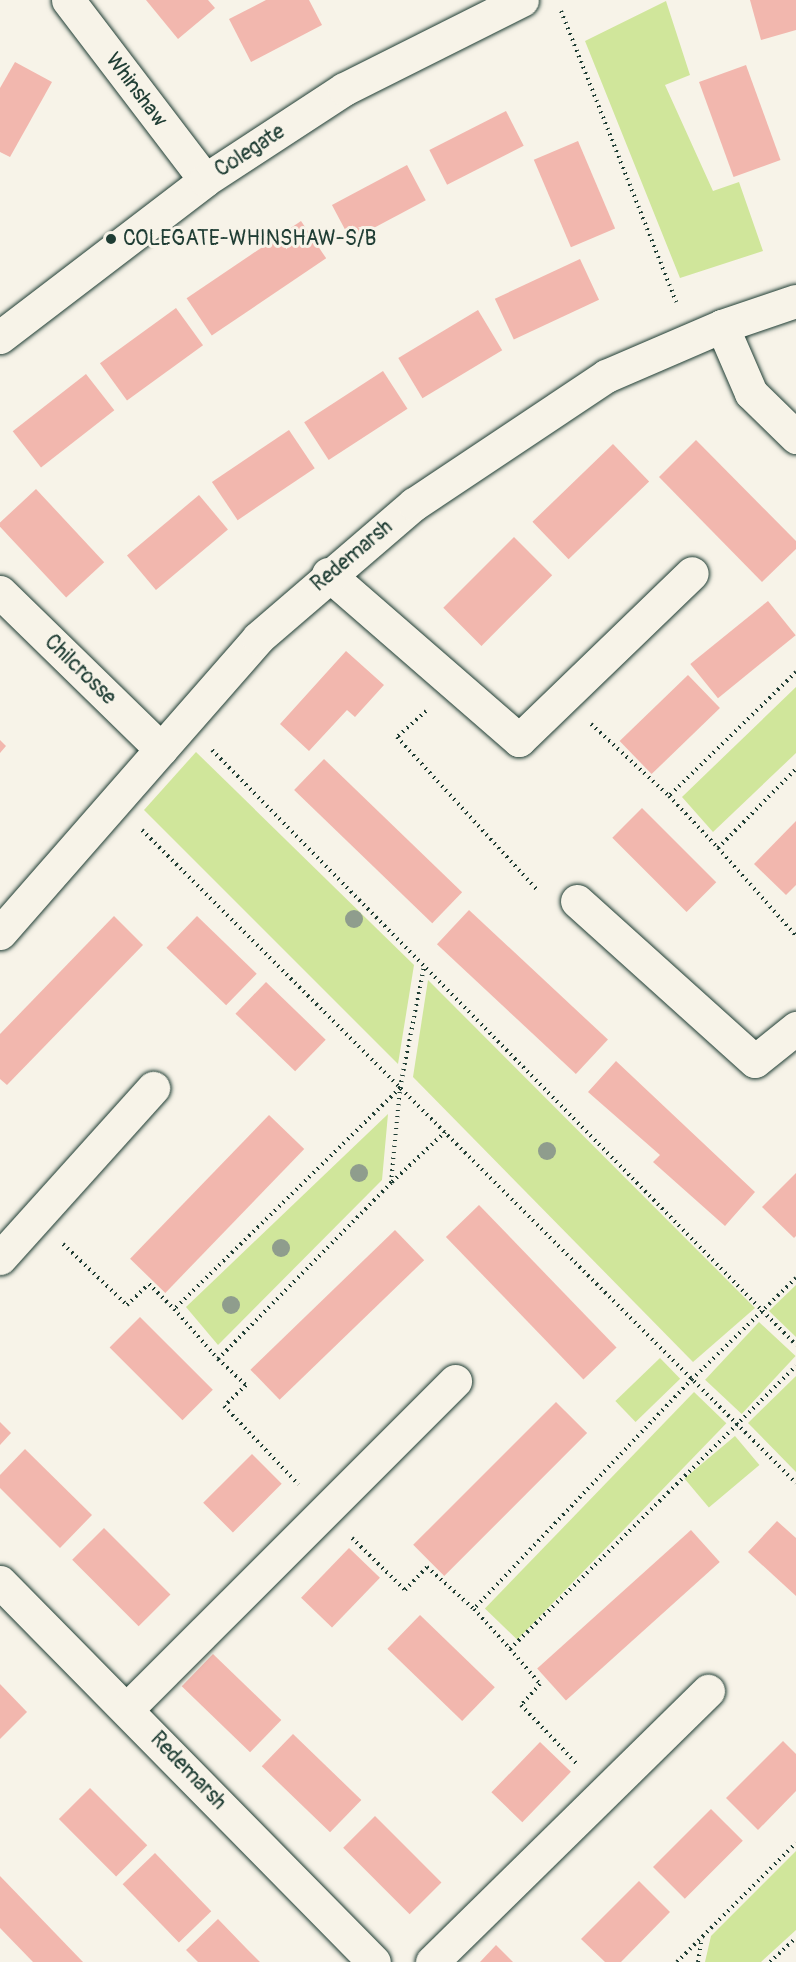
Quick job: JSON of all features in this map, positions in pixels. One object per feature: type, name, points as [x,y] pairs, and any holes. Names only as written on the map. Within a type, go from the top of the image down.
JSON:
[{"type":"street","name":"Whinshaw","points":[[68,0],[205,180]]},
{"type":"street","name":"Colegate","points":[[0,337],[205,180],[344,88],[522,0]]},
{"type":"street","name":"Redemarsh","points":[[0,933],[258,638],[328,574],[414,504],[606,376],[722,326],[796,301]]},
{"type":"street","points":[[722,326],[751,393],[796,437]]},
{"type":"street","points":[[328,574],[519,740],[692,573]]},
{"type":"street","name":"Chilcrosse","points":[[0,592],[161,749]]},
{"type":"street","points":[[577,902],[755,1061],[796,1028]]},
{"type":"street","points":[[0,1258],[153,1088]]},
{"type":"street","points":[[127,1709],[455,1382]]},
{"type":"street","name":"Redemarsh","points":[[0,1582],[374,1962]]},
{"type":"street","points":[[432,1962],[708,1691]]},
{"type":"path","points":[[557,0],[690,339]]},
{"type":"path","points":[[669,796],[796,672]]},
{"type":"path","points":[[456,685],[397,737],[562,917],[577,902]]},
{"type":"path","points":[[562,698],[669,796],[796,936]]},
{"type":"path","points":[[184,722],[796,1345]]},
{"type":"path","points":[[718,848],[796,768]]},
{"type":"path","points":[[114,802],[796,1483]]},
{"type":"path","points":[[391,1183],[400,1088],[424,966]]},
{"type":"path","points":[[174,1309],[400,1088]]},
{"type":"path","points":[[218,1359],[391,1183],[445,1132]]},
{"type":"path","points":[[36,1218],[127,1305],[149,1284],[174,1309],[218,1359],[246,1385],[224,1406],[324,1511],[405,1590],[427,1567],[474,1609],[540,1684],[521,1705],[604,1793]]},
{"type":"path","points":[[474,1609],[692,1379],[796,1278]]},
{"type":"path","points":[[510,1649],[796,1366]]},
{"type":"path","points":[[677,1962],[796,1843]]},
{"type":"path","points":[[698,1962],[702,1937]]},
{"type":"path","points":[[770,1962],[796,1938]]},
{"type":"green space","points":[[666,1],[690,75],[665,85],[713,191],[739,182],[763,251],[680,278],[585,41]]},
{"type":"green space","points":[[796,687],[796,753],[713,832],[682,797]]},
{"type":"green space","points":[[196,752],[414,965],[398,1064],[144,810]]},
{"type":"green space","points":[[428,980],[755,1308],[693,1362],[413,1077]]},
{"type":"green space","points":[[388,1114],[382,1180],[218,1345],[186,1307]]},
{"type":"green space","points":[[796,1285],[796,1337],[769,1311]]},
{"type":"green space","points":[[759,1322],[796,1356],[742,1414],[705,1380]]},
{"type":"green space","points":[[660,1358],[680,1379],[636,1422],[615,1401]]},
{"type":"green space","points":[[796,1376],[796,1472],[748,1423]]},
{"type":"green space","points":[[694,1392],[726,1423],[517,1640],[485,1609]]},
{"type":"green space","points":[[735,1436],[759,1465],[709,1508],[684,1478]]},
{"type":"green space","points":[[796,1851],[796,1930],[761,1962],[705,1962],[711,1936]]},
{"type":"building","points":[[146,0],[208,0],[215,8],[178,39]]},
{"type":"building","points":[[266,0],[309,0],[322,25],[251,62],[229,19]]},
{"type":"building","points":[[750,0],[796,0],[796,30],[761,40]]},
{"type":"building","points":[[15,62],[52,82],[10,157],[0,152],[0,88]]},
{"type":"building","points":[[746,65],[781,160],[734,177],[699,82]]},
{"type":"building","points":[[506,111],[524,146],[447,185],[429,150]]},
{"type":"building","points":[[578,141],[615,228],[571,247],[534,160]]},
{"type":"building","points":[[407,165],[426,200],[351,240],[332,205]]},
{"type":"building","points":[[301,221],[326,258],[212,335],[187,298]]},
{"type":"building","points":[[580,259],[599,300],[514,340],[495,299]]},
{"type":"building","points":[[176,308],[203,345],[127,400],[100,363]]},
{"type":"building","points":[[478,310],[502,350],[422,398],[398,358]]},
{"type":"building","points":[[383,371],[408,409],[329,460],[304,422]]},
{"type":"building","points":[[86,374],[114,410],[41,468],[13,431]]},
{"type":"building","points":[[289,430],[315,468],[238,520],[212,482]]},
{"type":"building","points":[[696,440],[796,541],[796,549],[762,582],[659,477]]},
{"type":"building","points":[[613,444],[649,481],[569,559],[532,522]]},
{"type":"building","points":[[36,489],[104,562],[66,598],[0,527],[0,523]]},
{"type":"building","points":[[199,495],[228,529],[156,590],[127,555]]},
{"type":"building","points":[[514,537],[552,575],[481,646],[443,608]]},
{"type":"building","points":[[768,601],[796,635],[718,698],[690,664]]},
{"type":"building","points":[[346,651],[384,685],[355,717],[347,710],[309,751],[280,724]]},
{"type":"building","points":[[688,675],[720,708],[652,774],[620,741]]},
{"type":"building","points":[[0,740],[6,746],[0,753]]},
{"type":"building","points":[[324,759],[462,892],[432,923],[294,790]]},
{"type":"building","points":[[642,808],[716,882],[687,912],[612,838]]},
{"type":"building","points":[[796,821],[796,885],[786,895],[754,864]]},
{"type":"building","points":[[469,910],[608,1040],[576,1074],[437,944]]},
{"type":"building","points":[[114,916],[143,945],[7,1085],[0,1079],[0,1034]]},
{"type":"building","points":[[197,916],[257,974],[226,1005],[166,948]]},
{"type":"building","points":[[266,982],[326,1040],[295,1071],[235,1014]]},
{"type":"building","points":[[616,1061],[755,1192],[725,1226],[653,1162],[660,1155],[588,1092]]},
{"type":"building","points":[[269,1115],[304,1149],[165,1293],[130,1259]]},
{"type":"building","points":[[796,1173],[796,1236],[794,1238],[762,1207]]},
{"type":"building","points":[[479,1205],[617,1347],[583,1379],[446,1237]]},
{"type":"building","points":[[395,1230],[424,1260],[280,1400],[250,1370]]},
{"type":"building","points":[[140,1317],[213,1390],[182,1420],[110,1347]]},
{"type":"building","points":[[556,1402],[587,1433],[444,1576],[413,1545]]},
{"type":"building","points":[[0,1422],[11,1433],[0,1445]]},
{"type":"building","points":[[25,1449],[92,1515],[60,1548],[0,1488],[0,1475]]},
{"type":"building","points":[[252,1454],[282,1484],[233,1532],[203,1503]]},
{"type":"building","points":[[777,1521],[796,1538],[796,1596],[748,1552]]},
{"type":"building","points":[[104,1528],[170,1594],[139,1626],[72,1560]]},
{"type":"building","points":[[691,1530],[720,1562],[566,1700],[537,1669]]},
{"type":"building","points":[[349,1548],[380,1578],[332,1628],[301,1598]]},
{"type":"building","points":[[420,1615],[495,1687],[462,1721],[387,1649]]},
{"type":"building","points":[[213,1654],[281,1720],[250,1752],[182,1686]]},
{"type":"building","points":[[0,1684],[27,1712],[0,1739]]},
{"type":"building","points":[[293,1734],[361,1800],[330,1832],[262,1766]]},
{"type":"building","points":[[783,1741],[796,1754],[796,1791],[758,1830],[726,1798]]},
{"type":"building","points":[[540,1742],[571,1772],[522,1822],[491,1792]]},
{"type":"building","points":[[90,1788],[147,1845],[116,1876],[59,1819]]},
{"type":"building","points":[[711,1809],[743,1841],[685,1899],[653,1867]]},
{"type":"building","points":[[375,1816],[441,1882],[410,1914],[343,1848]]},
{"type":"building","points":[[155,1853],[211,1911],[179,1943],[123,1884]]},
{"type":"building","points":[[0,1876],[83,1962],[33,1962],[0,1928]]},
{"type":"building","points":[[639,1881],[670,1912],[621,1962],[605,1962],[581,1939]]},
{"type":"building","points":[[218,1919],[260,1962],[198,1962],[186,1950]]},
{"type":"building","points":[[496,1945],[513,1962],[480,1962]]},
{"type":"place","name":"COLEGATE-WHINSHAW-S/B","points":[[111,239]]}]
